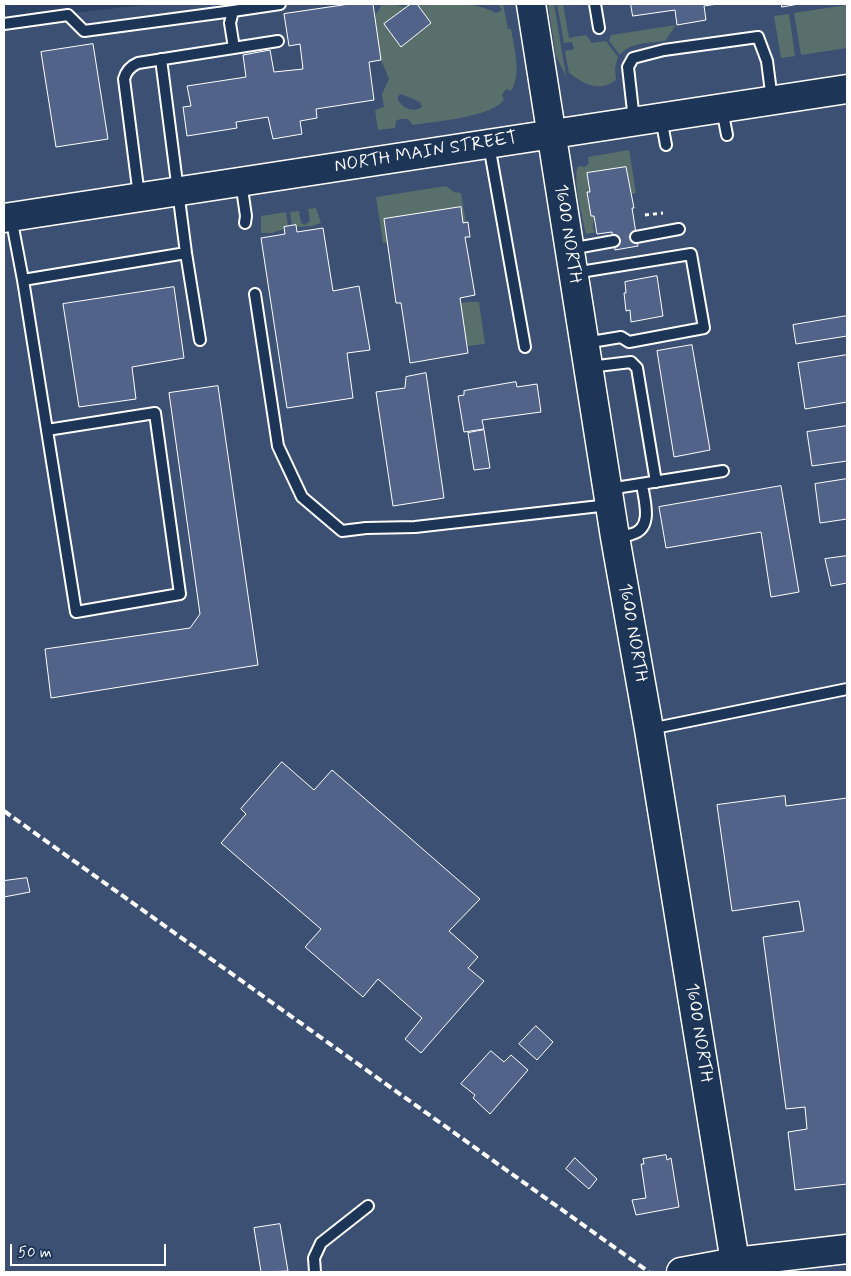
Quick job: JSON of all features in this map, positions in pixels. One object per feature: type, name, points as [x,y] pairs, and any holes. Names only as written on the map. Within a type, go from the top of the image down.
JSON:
[{"type":"street","name":"1600 NORTH","points":[[531,4],[615,537],[649,729],[735,1262]]},
{"type":"street","name":"NORTH MAIN STREET","points":[[7,217],[847,88]]},
{"type":"street","points":[[681,1272],[735,1262],[847,1249]]},
{"type":"lane","points":[[4,24],[68,14],[84,30],[280,4]]},
{"type":"lane","points":[[595,4],[599,28]]},
{"type":"lane","points":[[233,11],[230,23],[234,48]]},
{"type":"lane","points":[[634,121],[628,67],[633,58],[664,50],[758,37],[767,61],[772,100]]},
{"type":"lane","points":[[139,197],[124,79],[125,74],[132,66],[138,63],[161,59],[278,41]]},
{"type":"lane","points":[[161,59],[186,253],[200,340]]},
{"type":"lane","points":[[722,108],[727,135]]},
{"type":"lane","points":[[661,117],[666,145]]},
{"type":"lane","points":[[489,144],[525,347]]},
{"type":"lane","points":[[241,181],[246,216],[245,223]]},
{"type":"lane","points":[[7,217],[23,280],[76,612],[180,594],[155,413],[47,430]]},
{"type":"lane","points":[[636,237],[679,229]]},
{"type":"lane","points":[[571,261],[614,241]]},
{"type":"lane","points":[[23,280],[186,253]]},
{"type":"lane","points":[[571,261],[691,254],[704,328],[629,342],[621,337],[587,355]]},
{"type":"lane","points":[[255,294],[278,446],[302,497],[342,531],[366,528],[415,527],[609,497],[642,484],[723,471]]},
{"type":"lane","points":[[587,355],[630,362],[637,368],[656,482]]},
{"type":"lane","points":[[615,537],[634,534],[643,526],[647,518],[642,484]]},
{"type":"lane","points":[[649,729],[847,689]]},
{"type":"lane","points":[[316,1272],[314,1258],[321,1242],[368,1206]]},
{"type":"path","points":[[645,215],[662,213]]},
{"type":"shaded area","points":[[152,4],[847,4],[847,1272],[4,1272],[4,21]]},
{"type":"green space","points":[[382,4],[394,4],[402,7],[411,4],[384,24],[401,46],[431,23],[417,4],[468,4],[496,13],[502,10],[498,4],[503,4],[508,29],[511,29],[517,69],[511,91],[506,89],[502,95],[504,100],[497,106],[475,115],[413,125],[408,119],[400,119],[396,121],[395,128],[378,130],[375,110],[384,107],[382,94],[389,79],[381,60],[375,16]],"holes":[[[401,94],[420,102],[422,107],[419,109],[408,109],[400,103],[398,96]]]},
{"type":"green space","points":[[548,4],[554,4],[566,76],[556,56]]},
{"type":"green space","points":[[557,4],[563,4],[569,38],[586,35],[592,43],[606,41],[618,57],[615,68],[616,80],[603,86],[591,86],[569,73],[565,51],[574,49],[572,42],[564,43]]},
{"type":"green space","points":[[847,5],[847,48],[801,55],[794,13]]},
{"type":"green space","points":[[789,14],[795,56],[781,58],[774,16]]},
{"type":"green space","points":[[676,25],[665,41],[635,45],[620,55],[609,41],[611,35]]},
{"type":"green space","points":[[629,150],[636,193],[632,194],[626,167],[587,173],[591,216],[594,216],[593,229],[597,232],[586,234],[577,189],[576,172],[578,166],[585,167],[589,163],[588,157]]},
{"type":"green space","points":[[446,186],[454,192],[461,193],[466,223],[463,223],[460,207],[384,219],[388,242],[383,243],[376,197]]},
{"type":"green space","points":[[316,208],[321,223],[312,226],[292,226],[290,212],[299,211],[301,223],[305,225],[310,221],[308,209]]},
{"type":"green space","points":[[286,212],[288,226],[272,233],[261,233],[261,216]]},
{"type":"green space","points":[[479,302],[485,344],[467,346],[460,303]]},
{"type":"building","points":[[350,4],[373,4],[381,60],[369,62],[374,100],[316,109],[317,118],[300,121],[302,134],[273,139],[268,117],[236,122],[237,128],[187,136],[183,107],[191,106],[187,86],[246,77],[243,55],[270,50],[274,72],[303,69],[300,44],[289,46],[284,14]]},
{"type":"building","points":[[411,4],[417,4],[431,23],[401,47],[384,24]]},
{"type":"building","points":[[631,4],[717,4],[704,6],[706,20],[677,25],[675,10],[633,16]]},
{"type":"building","points":[[782,4],[799,4],[782,7]]},
{"type":"building","points":[[93,44],[108,139],[56,147],[41,52]]},
{"type":"building","points":[[626,167],[634,208],[632,208],[638,246],[615,250],[612,232],[597,234],[594,216],[591,216],[587,192],[590,192],[587,173]]},
{"type":"building","points":[[461,207],[463,223],[468,222],[470,237],[465,237],[475,295],[460,298],[468,353],[410,363],[401,303],[396,303],[384,219]]},
{"type":"building","points":[[296,225],[297,232],[323,228],[333,291],[359,286],[370,350],[347,353],[353,398],[287,408],[261,238],[285,234],[284,227]]},
{"type":"building","points":[[657,276],[663,316],[631,322],[630,310],[626,311],[625,282]]},
{"type":"building","points":[[174,287],[184,358],[132,367],[136,399],[79,407],[63,304]]},
{"type":"building","points":[[847,316],[847,336],[796,344],[793,325]]},
{"type":"building","points":[[692,345],[710,450],[674,457],[657,351]]},
{"type":"building","points":[[847,355],[847,402],[805,409],[798,363]]},
{"type":"building","points":[[426,373],[444,498],[393,506],[376,392],[405,388],[406,377]]},
{"type":"building","points":[[516,382],[517,387],[537,384],[541,412],[482,420],[484,429],[464,432],[458,396],[464,395],[464,391]]},
{"type":"building","points":[[218,386],[258,665],[51,698],[45,649],[190,628],[200,614],[169,393]]},
{"type":"building","points":[[847,426],[847,461],[812,466],[807,432]]},
{"type":"building","points":[[484,430],[490,468],[474,470],[468,433]]},
{"type":"building","points":[[847,479],[847,519],[820,523],[815,484]]},
{"type":"building","points":[[781,486],[799,592],[771,597],[761,532],[666,548],[659,507]]},
{"type":"building","points":[[847,556],[847,583],[831,586],[825,559]]},
{"type":"building","points":[[282,762],[314,790],[332,770],[480,899],[449,931],[478,957],[468,968],[484,981],[421,1053],[405,1039],[422,1018],[378,979],[363,997],[305,947],[321,929],[221,843],[246,814],[241,809]]},
{"type":"building","points":[[785,796],[786,806],[847,798],[847,1184],[795,1190],[788,1132],[807,1129],[805,1107],[786,1109],[763,937],[804,931],[799,901],[732,911],[717,805]]},
{"type":"building","points":[[27,878],[30,892],[4,897],[4,881]]},
{"type":"building","points":[[536,1026],[553,1042],[537,1060],[519,1044]]},
{"type":"building","points":[[491,1051],[504,1062],[511,1055],[528,1070],[490,1114],[473,1098],[475,1095],[461,1084]]},
{"type":"building","points":[[666,1155],[667,1160],[671,1158],[679,1207],[636,1215],[632,1200],[646,1198],[641,1164],[644,1164],[643,1159]]},
{"type":"building","points":[[575,1158],[597,1179],[589,1189],[566,1169]]},
{"type":"building","points":[[280,1224],[288,1271],[261,1272],[254,1228]]},
{"type":"railway","points":[[4,811],[649,1272]]}]
